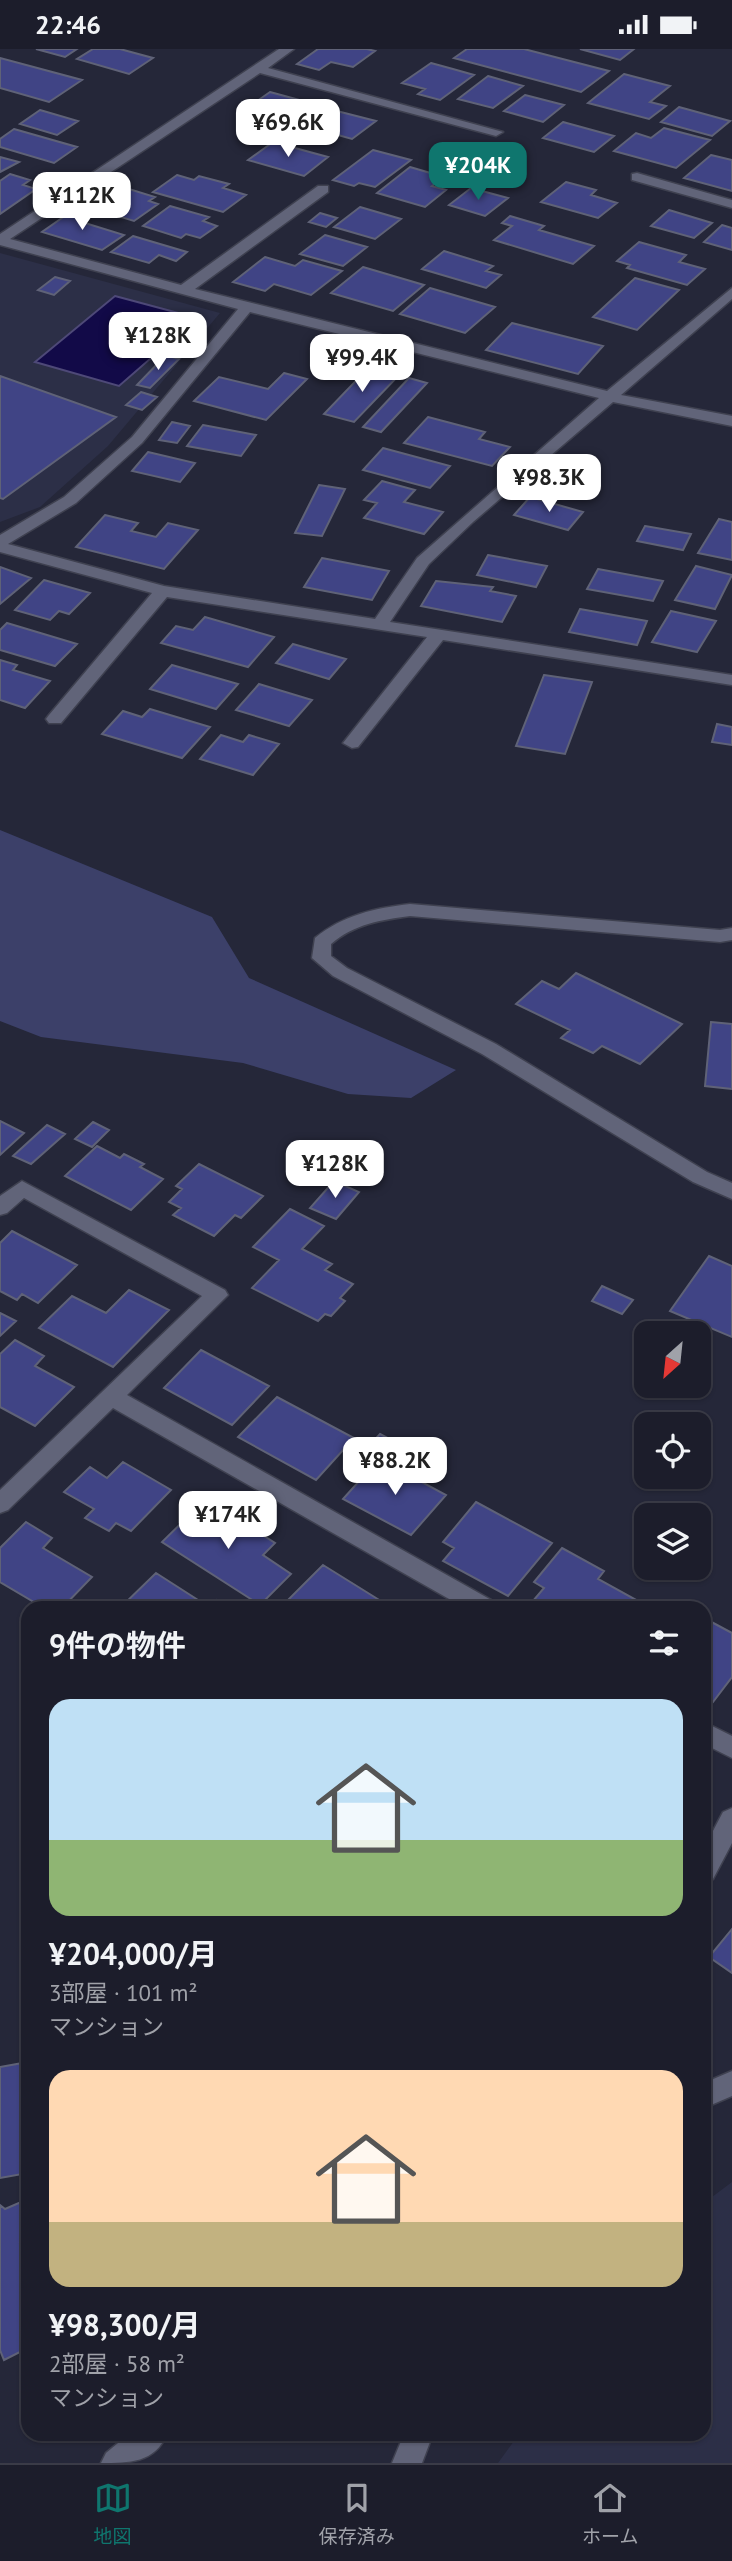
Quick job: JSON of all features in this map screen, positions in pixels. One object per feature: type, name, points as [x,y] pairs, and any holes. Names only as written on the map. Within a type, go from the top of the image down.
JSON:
[{"type":"street","points":[[0,241],[288,49]]},
{"type":"street","points":[[258,69],[496,132]]},
{"type":"street","points":[[637,177],[732,204]]},
{"type":"street","points":[[184,291],[323,189]]},
{"type":"street","points":[[0,241],[184,291],[611,397],[728,417]]},
{"type":"street","points":[[381,623],[432,553],[467,519],[732,292]]},
{"type":"street","points":[[0,545],[70,500],[137,440],[247,307]]},
{"type":"street","points":[[0,545],[163,591],[440,632],[732,680]]},
{"type":"street","points":[[55,719],[163,591]]},
{"type":"street","points":[[352,743],[440,632]]},
{"type":"street","points":[[732,934],[720,936],[410,910],[366,916],[335,930],[323,942],[321,958],[340,972],[489,1049],[700,1177],[732,1192]]},
{"type":"street","points":[[0,1207],[22,1188],[217,1295],[0,1504]]},
{"type":"street","points":[[112,1397],[473,1601]]},
{"type":"street","points":[[711,1736],[732,1748]]},
{"type":"street","points":[[711,1860],[728,1832]]},
{"type":"street","points":[[711,2093],[732,2083]]},
{"type":"street","points":[[116,2463],[144,2441]]},
{"type":"street","points":[[407,2463],[416,2441]]},
{"type":"shaded area","points":[[0,253],[220,313],[108,446],[40,507],[0,522]]},
{"type":"shaded area","points":[[115,296],[197,318],[119,386],[35,362]]},
{"type":"shaded area","points":[[0,830],[212,917],[249,978],[456,1070],[411,1098],[348,1094],[243,1063],[41,1037],[0,1021]]},
{"type":"shaded area","points":[[732,2182],[732,2463],[498,2463],[514,2441],[711,2441],[711,2198]]},
{"type":"building","points":[[36,49],[77,49],[65,57]]},
{"type":"building","points":[[93,49],[120,49],[153,58],[129,74],[77,59]]},
{"type":"building","points":[[318,49],[375,51],[353,67],[331,62],[319,70],[297,64]]},
{"type":"building","points":[[467,49],[524,49],[609,71],[581,92],[454,58]]},
{"type":"building","points":[[580,49],[634,49],[620,60]]},
{"type":"building","points":[[0,58],[82,80],[49,102],[0,88]]},
{"type":"building","points":[[431,63],[474,75],[440,100],[418,94],[425,89],[402,83]]},
{"type":"building","points":[[624,74],[670,86],[650,102],[666,106],[649,119],[588,103]]},
{"type":"building","points":[[488,76],[523,86],[493,108],[458,99]]},
{"type":"building","points":[[270,92],[314,104],[292,120],[247,108]]},
{"type":"building","points":[[525,95],[564,105],[543,122],[504,111]]},
{"type":"building","points":[[679,107],[730,121],[712,136],[661,122]]},
{"type":"building","points":[[325,108],[376,121],[352,139],[302,125]]},
{"type":"building","points":[[40,110],[78,121],[57,135],[20,124]]},
{"type":"building","points":[[563,122],[614,136],[594,152],[543,138]]},
{"type":"building","points":[[664,128],[710,140],[676,168],[614,151],[636,133],[651,138]]},
{"type":"building","points":[[14,129],[77,147],[54,163],[0,147],[0,139]]},
{"type":"building","points":[[273,142],[328,157],[304,176],[248,160]]},
{"type":"building","points":[[373,150],[411,160],[375,187],[359,183],[354,186],[333,180]]},
{"type":"building","points":[[711,155],[732,160],[732,191],[684,178]]},
{"type":"building","points":[[0,157],[19,162],[0,172]]},
{"type":"building","points":[[410,167],[444,177],[432,186],[446,190],[425,207],[377,193]]},
{"type":"building","points":[[10,174],[30,180],[23,185],[36,189],[0,214],[0,181]]},
{"type":"building","points":[[177,175],[194,180],[199,176],[229,184],[223,188],[246,195],[223,212],[153,192]]},
{"type":"building","points":[[566,182],[596,190],[591,195],[617,203],[598,218],[541,202]]},
{"type":"building","points":[[116,185],[155,197],[149,201],[158,204],[134,221],[101,211],[112,203],[96,199]]},
{"type":"building","points":[[471,188],[508,198],[485,216],[449,205]]},
{"type":"building","points":[[170,206],[209,217],[203,221],[217,226],[200,238],[186,234],[181,238],[143,226]]},
{"type":"building","points":[[360,207],[401,219],[375,239],[334,227]]},
{"type":"building","points":[[669,210],[712,223],[694,238],[651,226]]},
{"type":"building","points":[[69,213],[89,219],[85,223],[124,235],[102,250],[42,232]]},
{"type":"building","points":[[320,213],[337,218],[326,227],[309,222]]},
{"type":"building","points":[[510,216],[544,226],[539,230],[594,246],[573,264],[494,240],[512,226],[502,223]]},
{"type":"building","points":[[722,225],[732,228],[732,250],[704,242]]},
{"type":"building","points":[[325,235],[367,247],[343,266],[300,254]]},
{"type":"building","points":[[133,236],[187,252],[176,261],[159,255],[149,263],[111,252]]},
{"type":"building","points":[[639,242],[686,255],[679,262],[705,269],[687,285],[627,268],[630,265],[617,261]]},
{"type":"building","points":[[444,251],[493,266],[486,271],[501,275],[486,288],[422,269]]},
{"type":"building","points":[[265,257],[295,266],[303,260],[342,271],[311,295],[274,284],[265,291],[233,282]]},
{"type":"building","points":[[363,267],[424,285],[393,311],[331,293]]},
{"type":"building","points":[[55,277],[70,281],[54,295],[38,290]]},
{"type":"building","points":[[635,278],[679,290],[637,330],[593,317]]},
{"type":"building","points":[[430,288],[495,307],[465,333],[400,314]]},
{"type":"building","points":[[512,323],[603,346],[578,374],[486,350]]},
{"type":"building","points":[[166,355],[179,359],[150,388],[137,385]]},
{"type":"building","points":[[371,365],[401,373],[354,422],[324,414]]},
{"type":"building","points":[[284,373],[307,379],[266,420],[194,401],[219,377],[268,389]]},
{"type":"building","points":[[0,376],[116,417],[3,499],[0,498]]},
{"type":"building","points":[[409,378],[427,383],[381,432],[363,427]]},
{"type":"building","points":[[141,392],[157,397],[142,410],[126,405]]},
{"type":"building","points":[[428,417],[485,432],[479,439],[510,447],[492,466],[404,443]]},
{"type":"building","points":[[172,422],[190,426],[177,443],[159,440]]},
{"type":"building","points":[[203,425],[256,435],[241,456],[187,446]]},
{"type":"building","points":[[383,448],[450,466],[430,488],[363,470]]},
{"type":"building","points":[[148,452],[195,463],[180,482],[132,471]]},
{"type":"building","points":[[382,481],[415,490],[404,502],[443,512],[424,534],[364,518],[377,503],[364,500]]},
{"type":"building","points":[[319,485],[345,489],[322,536],[295,533]]},
{"type":"building","points":[[530,497],[583,512],[568,530],[514,515]]},
{"type":"building","points":[[105,515],[138,523],[131,531],[156,537],[168,523],[198,530],[164,569],[76,547]]},
{"type":"building","points":[[719,519],[732,522],[732,560],[698,553]]},
{"type":"building","points":[[645,526],[691,534],[683,550],[637,541]]},
{"type":"building","points":[[488,555],[547,566],[536,587],[477,575]]},
{"type":"building","points":[[322,558],[389,571],[372,600],[304,587]]},
{"type":"building","points":[[696,566],[732,575],[715,609],[675,600]]},
{"type":"building","points":[[0,567],[31,578],[0,604]]},
{"type":"building","points":[[598,569],[663,581],[653,601],[587,589]]},
{"type":"building","points":[[44,580],[90,593],[69,614],[59,611],[50,620],[15,610]]},
{"type":"building","points":[[436,581],[493,587],[490,591],[516,596],[502,622],[421,606]]},
{"type":"building","points":[[580,609],[647,621],[637,645],[569,632]]},
{"type":"building","points":[[671,611],[716,621],[697,652],[652,642]]},
{"type":"building","points":[[205,617],[274,637],[248,667],[161,643],[176,626],[193,630]]},
{"type":"building","points":[[7,623],[77,644],[55,666],[0,650],[0,630]]},
{"type":"building","points":[[293,644],[346,659],[329,679],[276,663]]},
{"type":"building","points":[[0,660],[17,665],[13,670],[50,681],[25,708],[0,700]]},
{"type":"building","points":[[172,665],[238,684],[216,709],[150,689]]},
{"type":"building","points":[[544,675],[592,682],[565,754],[516,746]]},
{"type":"building","points":[[259,684],[312,700],[289,726],[236,710]]},
{"type":"building","points":[[150,709],[210,727],[182,758],[102,734],[123,711],[142,717]]},
{"type":"building","points":[[717,724],[732,727],[732,745],[712,742]]},
{"type":"building","points":[[221,735],[243,742],[249,735],[279,744],[253,775],[200,759]]},
{"type":"building","points":[[576,973],[682,1024],[640,1064],[602,1046],[593,1053],[561,1038],[570,1030],[516,1004],[542,981],[559,989]]},
{"type":"building","points":[[711,1022],[732,1024],[732,1089],[705,1086]]},
{"type":"building","points":[[0,1121],[24,1133],[0,1155]]},
{"type":"building","points":[[93,1122],[109,1130],[92,1147],[75,1139]]},
{"type":"building","points":[[47,1125],[65,1134],[31,1164],[13,1156]]},
{"type":"building","points":[[97,1146],[120,1158],[124,1154],[144,1164],[140,1167],[163,1179],[131,1210],[65,1176]]},
{"type":"building","points":[[199,1164],[263,1196],[241,1218],[235,1215],[214,1236],[173,1215],[181,1208],[169,1202],[182,1189],[176,1186]]},
{"type":"building","points":[[334,1181],[359,1192],[336,1219],[310,1208]]},
{"type":"building","points":[[290,1209],[324,1226],[302,1249],[332,1264],[325,1270],[353,1284],[340,1298],[345,1301],[331,1316],[325,1314],[318,1321],[252,1288],[279,1260],[253,1247]]},
{"type":"building","points":[[12,1231],[77,1265],[38,1303],[22,1294],[17,1300],[0,1291],[0,1243]]},
{"type":"building","points":[[709,1256],[732,1266],[732,1337],[711,1328],[711,1321],[694,1321],[670,1311]]},
{"type":"building","points":[[602,1286],[633,1300],[622,1314],[592,1301]]},
{"type":"building","points":[[129,1290],[169,1310],[113,1367],[39,1328],[72,1296],[106,1313]]},
{"type":"building","points":[[0,1313],[16,1321],[0,1336]]},
{"type":"building","points":[[15,1340],[44,1356],[35,1366],[74,1387],[35,1426],[0,1407],[0,1354]]},
{"type":"building","points":[[201,1350],[269,1386],[232,1425],[164,1388]]},
{"type":"building","points":[[277,1397],[354,1438],[316,1480],[238,1437]]},
{"type":"building","points":[[380,1434],[410,1450],[400,1462],[369,1446]]},
{"type":"building","points":[[379,1459],[446,1495],[411,1535],[343,1499]]},
{"type":"building","points":[[123,1462],[171,1490],[131,1531],[116,1523],[109,1531],[85,1518],[94,1509],[64,1492],[90,1467],[107,1478]]},
{"type":"building","points":[[206,1499],[275,1543],[263,1555],[291,1574],[264,1601],[254,1601],[162,1542]]},
{"type":"building","points":[[476,1502],[552,1543],[508,1596],[443,1561],[454,1548],[443,1542]]},
{"type":"building","points":[[26,1522],[52,1538],[43,1548],[92,1577],[69,1601],[32,1601],[0,1582],[0,1548]]},
{"type":"building","points":[[562,1548],[604,1571],[598,1579],[638,1601],[533,1601],[544,1588],[534,1582]]},
{"type":"building","points":[[323,1565],[381,1601],[287,1601]]},
{"type":"building","points":[[156,1573],[200,1601],[127,1601]]},
{"type":"building","points":[[711,1622],[732,1633],[732,1677],[713,1702]]},
{"type":"building","points":[[732,1929],[732,1973],[711,1958],[711,1955]]},
{"type":"building","points":[[21,2063],[21,2174],[0,2178],[0,2067]]},
{"type":"building","points":[[21,2202],[21,2352],[4,2360],[0,2350],[0,2205],[5,2209]]}]
